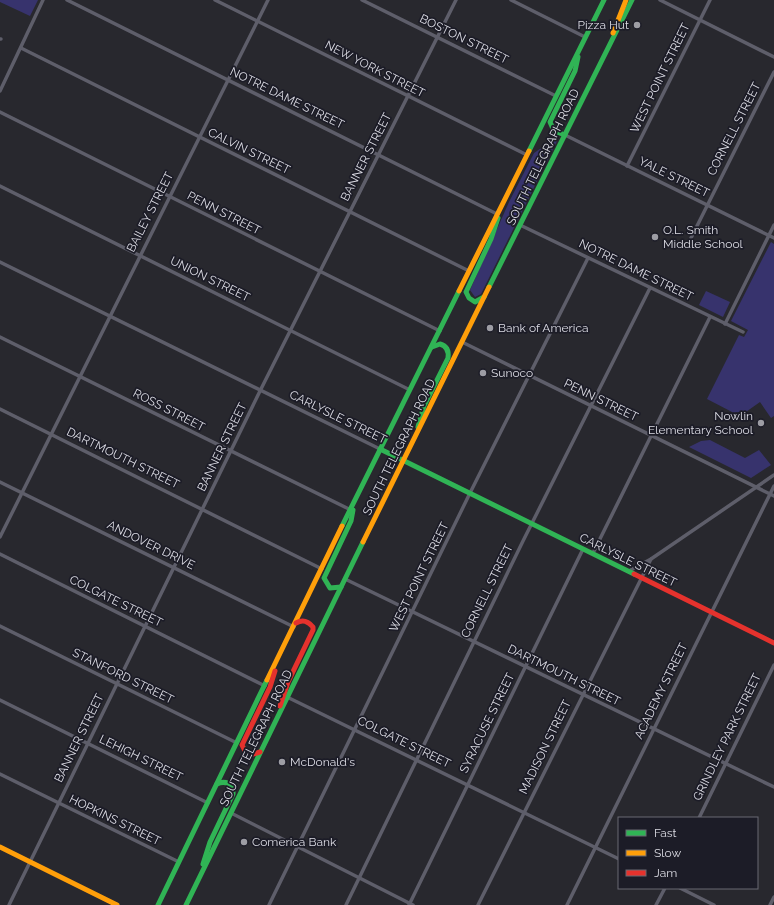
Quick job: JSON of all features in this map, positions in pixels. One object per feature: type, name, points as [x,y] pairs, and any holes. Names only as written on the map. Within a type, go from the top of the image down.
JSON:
[{"type":"main road","name":"SOUTH TELEGRAPH ROAD","points":[[158,905],[380,449],[432,348],[604,0]]},
{"type":"main road","points":[[612,42],[614,26],[626,0]]},
{"type":"main road","name":"SOUTH TELEGRAPH ROAD","points":[[186,905],[403,460],[632,0]]},
{"type":"main road","points":[[565,135],[554,131],[550,122],[575,71],[580,49]]},
{"type":"main road","points":[[484,297],[475,302],[469,298],[466,292],[491,239],[502,205]]},
{"type":"main road","points":[[417,432],[424,406],[448,358],[449,352],[446,347],[440,344],[432,348]]},
{"type":"main road","name":"CARLYSLE STREET","points":[[380,449],[774,643]]},
{"type":"main road","points":[[341,587],[330,588],[326,585],[324,578],[351,521],[354,503]]},
{"type":"main road","points":[[278,716],[288,682],[313,630],[312,626],[308,622],[303,621],[295,625]]},
{"type":"main road","points":[[260,752],[250,755],[242,746],[270,687],[277,661]]},
{"type":"main road","points":[[199,876],[208,848],[234,794],[233,787],[229,783],[223,782],[217,784]]},
{"type":"main road","points":[[0,847],[116,905]]},
{"type":"street","points":[[0,91],[43,0]]},
{"type":"street","name":"NOTRE DAME STREET","points":[[67,0],[497,214]]},
{"type":"street","name":"NEW YORK STREET","points":[[215,0],[527,155]]},
{"type":"street","name":"BAILEY STREET","points":[[0,537],[198,137],[268,0]]},
{"type":"street","name":"BOSTON STREET","points":[[362,0],[556,96]]},
{"type":"street","name":"BANNER STREET","points":[[9,905],[260,390],[456,0]]},
{"type":"street","points":[[511,0],[585,37]]},
{"type":"street","points":[[660,0],[774,57]]},
{"type":"street","name":"WEST POINT STREET","points":[[627,166],[710,0]]},
{"type":"street","name":"CALVIN STREET","points":[[21,48],[469,271]]},
{"type":"street","name":"CORNELL STREET","points":[[691,238],[774,72]]},
{"type":"street","name":"PENN STREET","points":[[0,112],[440,331]]},
{"type":"street","name":"YALE STREET","points":[[565,135],[774,238]]},
{"type":"street","name":"UNION STREET","points":[[0,186],[410,390]]},
{"type":"street","name":"NOTRE DAME STREET","points":[[520,225],[743,332]]},
{"type":"street","points":[[725,324],[774,225]]},
{"type":"street","name":"WEST POINT STREET","points":[[269,905],[470,493],[588,258]]},
{"type":"street","name":"CARLYSLE STREET","points":[[0,262],[380,449]]},
{"type":"street","name":"CORNELL STREET","points":[[346,905],[473,642],[650,288]]},
{"type":"street","points":[[593,553],[710,317]]},
{"type":"street","name":"ROSS STREET","points":[[0,336],[230,452],[351,510]]},
{"type":"street","name":"PENN STREET","points":[[462,342],[774,496]]},
{"type":"street","name":"DARTMOUTH STREET","points":[[0,409],[322,569]]},
{"type":"street","points":[[629,571],[651,559],[774,475]]},
{"type":"street","name":"ANDOVER DRIVE","points":[[0,482],[295,625]]},
{"type":"street","name":"ACADEMY STREET","points":[[566,905],[774,486]]},
{"type":"street","name":"SYRACUSE STREET","points":[[410,904],[583,549]]},
{"type":"street","name":"COLGATE STREET","points":[[0,554],[265,686]]},
{"type":"street","name":"MADISON STREET","points":[[478,905],[582,694],[651,559]]},
{"type":"street","name":"DARTMOUTH STREET","points":[[345,579],[774,787]]},
{"type":"street","name":"STANFORD STREET","points":[[0,626],[237,743]]},
{"type":"street","name":"GRINDLEY PARK STREET","points":[[700,817],[774,665]]},
{"type":"street","name":"COLGATE STREET","points":[[287,697],[618,858]]},
{"type":"street","name":"LEHIGH STREET","points":[[0,700],[208,803]]},
{"type":"street","name":"HOPKINS STREET","points":[[0,774],[179,862]]},
{"type":"street","points":[[230,813],[410,904]]},
{"type":"street","points":[[656,905],[664,889]]},
{"type":"street","points":[[682,889],[714,905]]},
{"type":"street","points":[[770,905],[774,897]]},
{"type":"shaded area","points":[[0,0],[38,0],[30,16],[0,2]]},
{"type":"shaded area","points":[[553,140],[557,141],[481,294],[475,297],[470,290],[509,202],[534,153]]},
{"type":"shaded area","points":[[771,242],[774,244],[774,416],[771,418],[760,402],[743,414],[739,412],[734,413],[707,399],[739,335],[744,337],[748,330],[731,321]]},
{"type":"shaded area","points":[[706,291],[730,302],[723,317],[699,305]]},
{"type":"shaded area","points":[[710,440],[745,458],[759,450],[771,465],[751,478],[689,447],[701,441]]},
{"type":"traffic: fast","points":[[529,151],[604,0]]},
{"type":"traffic: fast","points":[[489,287],[632,0]]},
{"type":"traffic: fast","points":[[565,135],[554,131],[550,122],[575,71],[578,57]]},
{"type":"traffic: fast","points":[[484,297],[475,302],[469,298],[466,292],[491,239],[498,218]]},
{"type":"traffic: fast","points":[[342,526],[459,291]]},
{"type":"traffic: fast","points":[[418,427],[424,406],[448,358],[448,351],[446,347],[440,344],[432,347]]},
{"type":"traffic: fast","points":[[380,449],[634,574]]},
{"type":"traffic: fast","points":[[341,587],[330,588],[324,578],[351,521],[353,510]]},
{"type":"traffic: fast","points":[[186,905],[363,542]]},
{"type":"traffic: fast","points":[[158,905],[267,680]]},
{"type":"traffic: fast","points":[[203,864],[210,842],[233,794],[233,787],[229,784],[225,782],[217,784]]},
{"type":"traffic: slow","points":[[613,33],[626,0]]},
{"type":"traffic: slow","points":[[459,291],[529,151]]},
{"type":"traffic: slow","points":[[363,542],[489,287]]},
{"type":"traffic: slow","points":[[267,680],[342,526]]},
{"type":"traffic: slow","points":[[0,847],[117,905]]},
{"type":"traffic: jam","points":[[634,574],[774,643]]},
{"type":"traffic: jam","points":[[280,706],[288,682],[313,630],[313,627],[307,622],[301,621],[296,623]]},
{"type":"traffic: jam","points":[[260,752],[250,755],[245,751],[242,745],[270,687],[275,671]]},
{"type":"place","name":"Pizza Hut","points":[[637,25]]},
{"type":"place","name":"O.L. Smith Middle School","points":[[655,237]]},
{"type":"place","name":"Bank of America","points":[[490,328]]},
{"type":"place","name":"Sunoco","points":[[483,373]]},
{"type":"place","name":"Nowlin Elementary School","points":[[761,423]]},
{"type":"place","name":"McDonald's","points":[[282,762]]},
{"type":"place","name":"Comerica Bank","points":[[244,842]]}]
